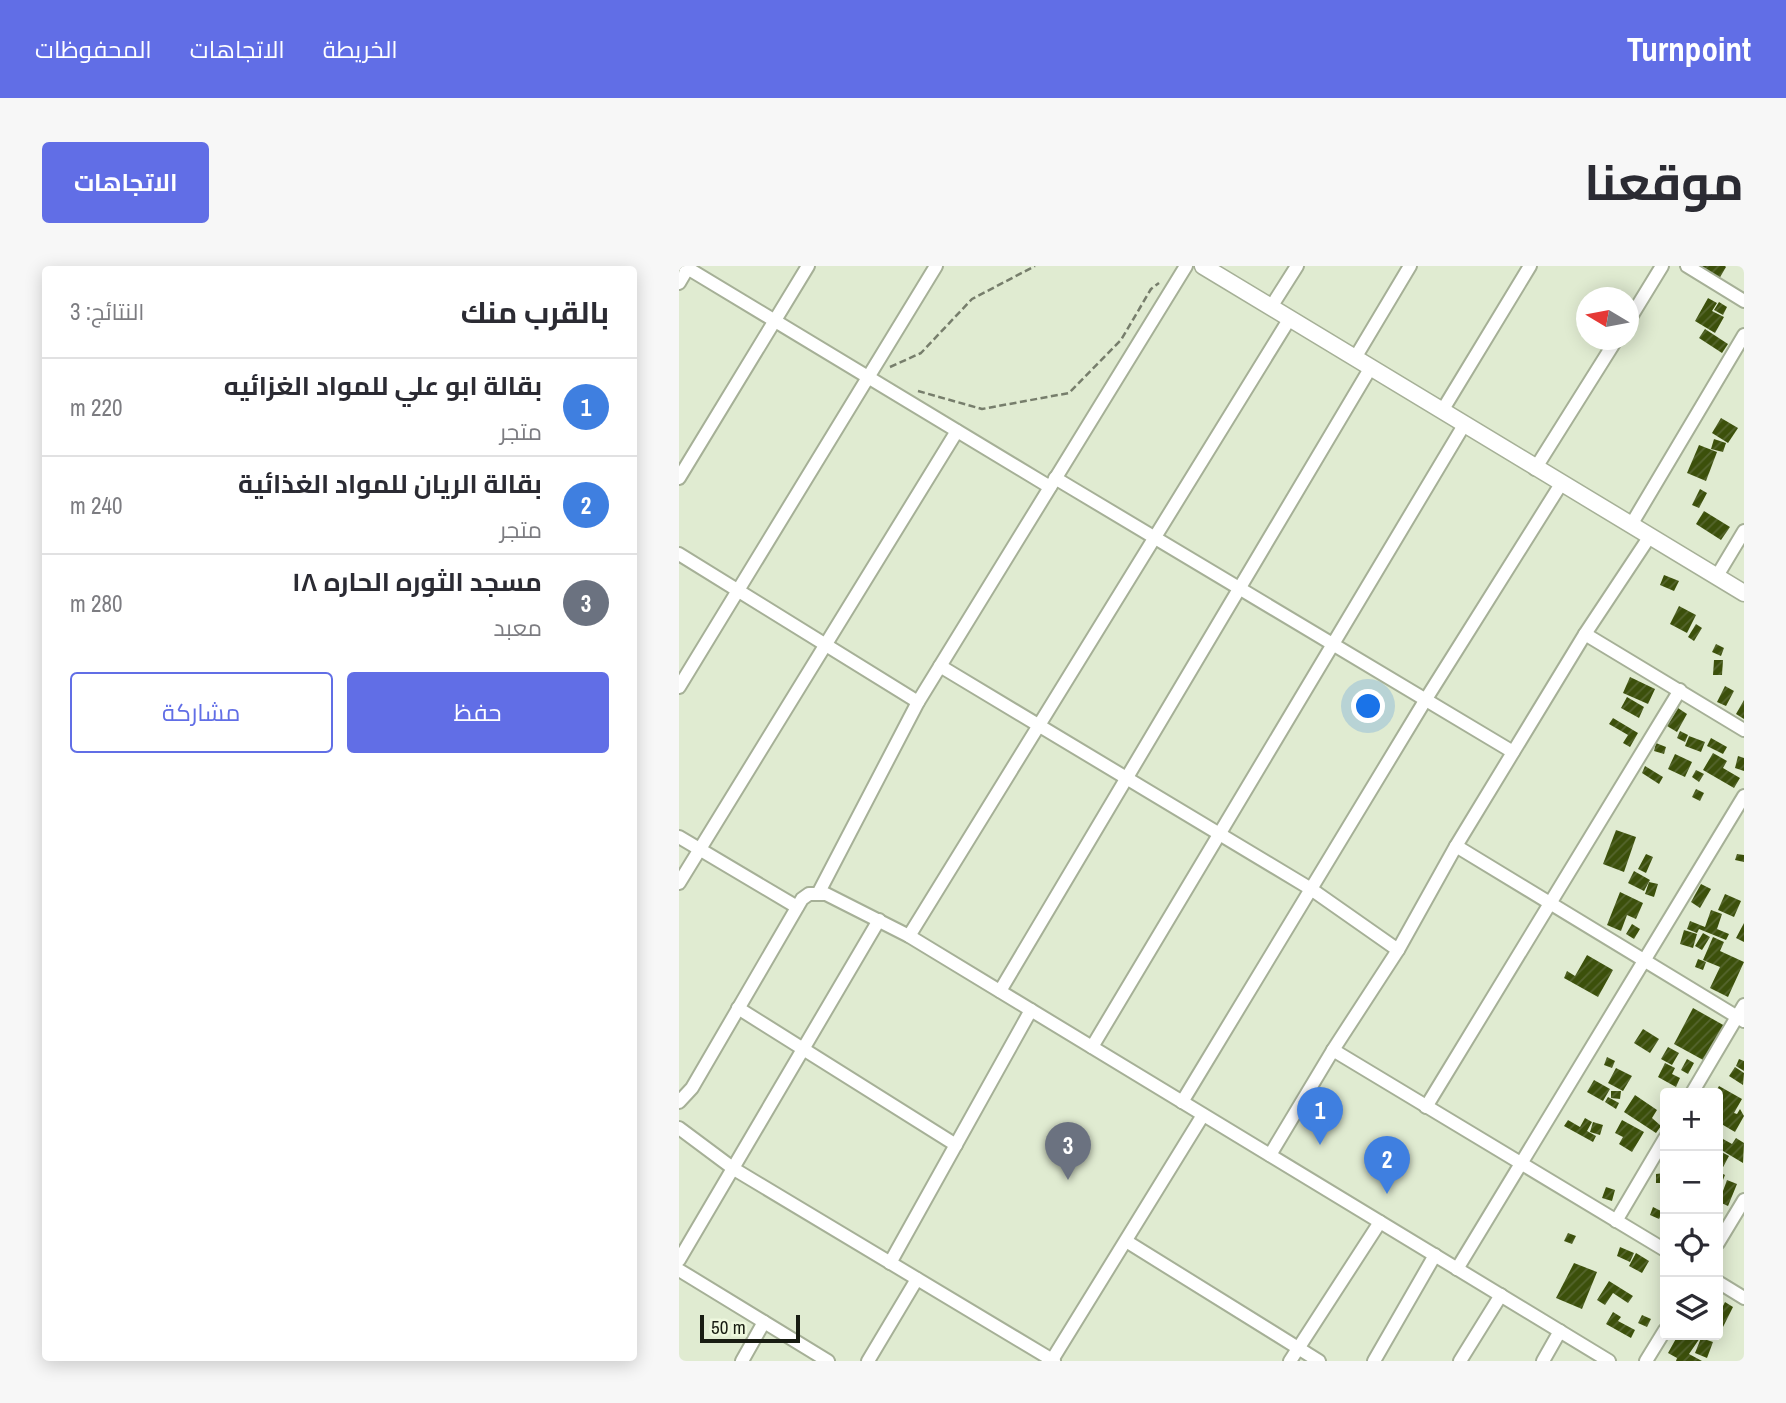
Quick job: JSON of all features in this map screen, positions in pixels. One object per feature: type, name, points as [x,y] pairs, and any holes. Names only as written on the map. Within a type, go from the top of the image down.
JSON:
[{"type":"street","points":[[679,478],[808,266]]},
{"type":"street","points":[[679,687],[936,266]]},
{"type":"street","points":[[679,1102],[692,1087],[801,899],[819,892],[918,702],[1186,266]]},
{"type":"street","points":[[1203,266],[1744,593]]},
{"type":"street","points":[[1271,307],[1297,266]]},
{"type":"street","points":[[1355,358],[1411,266]]},
{"type":"street","points":[[1442,411],[1531,266]]},
{"type":"street","points":[[1639,304],[1662,266]]},
{"type":"street","points":[[1687,266],[1744,301]]},
{"type":"street","points":[[679,283],[687,267],[957,431],[1154,537],[1513,752]]},
{"type":"street","points":[[909,936],[1290,318]]},
{"type":"street","points":[[1631,524],[1744,335]]},
{"type":"street","points":[[1535,469],[1610,350]]},
{"type":"street","points":[[1000,991],[1242,589],[1371,367]]},
{"type":"street","points":[[1092,1047],[1331,643],[1464,425]]},
{"type":"street","points":[[679,883],[957,431]]},
{"type":"street","points":[[1182,1102],[1426,699],[1561,484]]},
{"type":"street","points":[[1717,576],[1744,531]]},
{"type":"street","points":[[1270,1155],[1333,1050],[1398,950],[1456,846],[1584,634],[1650,537]]},
{"type":"street","points":[[679,554],[918,702]]},
{"type":"street","points":[[1584,634],[1744,730]]},
{"type":"street","points":[[940,666],[1311,889],[1398,950]]},
{"type":"street","points":[[1426,1107],[1679,690]]},
{"type":"street","points":[[1457,1269],[1744,796]]},
{"type":"street","points":[[679,837],[797,907]]},
{"type":"street","points":[[1456,846],[1644,960],[1742,1015],[1695,1088]]},
{"type":"street","points":[[819,892],[909,936],[1609,1361]]},
{"type":"street","points":[[679,1260],[879,920]]},
{"type":"street","points":[[738,1008],[956,1145]]},
{"type":"street","points":[[890,1263],[1031,1010]]},
{"type":"street","points":[[1333,1050],[1660,1247]]},
{"type":"street","points":[[679,1128],[734,1169],[1053,1361],[1203,1115]]},
{"type":"street","points":[[1616,1221],[1660,1146]]},
{"type":"street","points":[[1723,1235],[1744,1200]]},
{"type":"street","points":[[1290,1361],[1380,1222]]},
{"type":"street","points":[[1126,1241],[1319,1361]]},
{"type":"street","points":[[1374,1361],[1435,1255]]},
{"type":"street","points":[[679,1270],[828,1361]]},
{"type":"street","points":[[868,1361],[917,1279]]},
{"type":"street","points":[[1723,1285],[1744,1297]]},
{"type":"street","points":[[1460,1361],[1501,1295]]},
{"type":"street","points":[[742,1361],[764,1322]]},
{"type":"street","points":[[1543,1361],[1560,1331]]},
{"type":"street","points":[[1646,1361],[1660,1338]]},
{"type":"path","points":[[889,367],[921,353],[972,299],[1035,266]]},
{"type":"path","points":[[906,388],[982,409],[1069,393],[1121,340],[1151,289],[1161,281]]},
{"type":"building","points":[[1702,266],[1726,267],[1719,279],[1701,269]]},
{"type":"building","points":[[1708,298],[1717,303],[1712,311],[1724,317],[1715,333],[1695,321]]},
{"type":"building","points":[[1719,302],[1727,307],[1723,315],[1714,310]]},
{"type":"building","points":[[1705,329],[1728,344],[1722,353],[1699,338]]},
{"type":"building","points":[[1721,418],[1738,428],[1728,443],[1712,433]]},
{"type":"building","points":[[1714,439],[1726,443],[1723,452],[1711,449]]},
{"type":"building","points":[[1699,445],[1717,452],[1706,481],[1687,473]]},
{"type":"building","points":[[1700,489],[1707,493],[1699,508],[1692,505]]},
{"type":"building","points":[[1704,511],[1730,527],[1721,540],[1696,524]]},
{"type":"building","points":[[1664,575],[1679,581],[1674,591],[1660,585]]},
{"type":"building","points":[[1679,606],[1696,615],[1687,633],[1670,624]]},
{"type":"building","points":[[1696,624],[1702,628],[1694,641],[1688,637]]},
{"type":"building","points":[[1716,644],[1724,648],[1721,656],[1712,652]]},
{"type":"building","points":[[1714,660],[1723,660],[1722,675],[1713,675]]},
{"type":"building","points":[[1630,677],[1655,689],[1648,704],[1623,693]]},
{"type":"building","points":[[1725,686],[1734,691],[1726,706],[1717,702]]},
{"type":"building","points":[[1627,697],[1644,707],[1639,718],[1621,708]]},
{"type":"building","points":[[1744,700],[1744,719],[1736,714]]},
{"type":"building","points":[[1678,708],[1687,714],[1677,732],[1667,726]]},
{"type":"building","points":[[1613,718],[1638,733],[1630,747],[1623,743],[1628,735],[1609,724]]},
{"type":"building","points":[[1680,731],[1688,735],[1685,742],[1677,738]]},
{"type":"building","points":[[1689,736],[1705,742],[1701,752],[1685,746]]},
{"type":"building","points":[[1711,738],[1727,747],[1723,754],[1707,746]]},
{"type":"building","points":[[1656,743],[1666,747],[1664,754],[1654,751]]},
{"type":"building","points":[[1713,753],[1727,761],[1723,768],[1740,778],[1734,788],[1703,770]]},
{"type":"building","points":[[1675,754],[1692,762],[1685,777],[1668,769]]},
{"type":"building","points":[[1738,756],[1744,758],[1744,771],[1735,768]]},
{"type":"building","points":[[1645,766],[1663,777],[1659,784],[1642,773]]},
{"type":"building","points":[[1696,770],[1704,774],[1699,782],[1692,777]]},
{"type":"building","points":[[1696,789],[1704,793],[1700,801],[1692,797]]},
{"type":"building","points":[[1616,830],[1636,837],[1624,872],[1603,864]]},
{"type":"building","points":[[1646,854],[1653,857],[1646,873],[1638,869]]},
{"type":"building","points":[[1737,854],[1744,855],[1744,862],[1735,860]]},
{"type":"building","points":[[1634,871],[1650,880],[1644,891],[1628,883]]},
{"type":"building","points":[[1649,882],[1658,884],[1654,897],[1645,894]]},
{"type":"building","points":[[1701,884],[1711,889],[1700,908],[1691,902]]},
{"type":"building","points":[[1620,892],[1643,903],[1636,919],[1627,915],[1621,931],[1607,925]]},
{"type":"building","points":[[1725,894],[1741,901],[1734,917],[1718,910]]},
{"type":"building","points":[[1711,910],[1722,914],[1717,929],[1729,934],[1726,940],[1699,929],[1697,933],[1687,929],[1690,921],[1705,927]]},
{"type":"building","points":[[1744,923],[1744,942],[1736,938]]},
{"type":"building","points":[[1632,924],[1640,929],[1634,939],[1626,934]]},
{"type":"building","points":[[1684,930],[1697,934],[1693,948],[1680,944]]},
{"type":"building","points":[[1703,933],[1710,937],[1702,950],[1695,946]]},
{"type":"building","points":[[1713,937],[1724,942],[1720,951],[1744,962],[1728,997],[1710,988],[1720,967],[1703,960]]},
{"type":"building","points":[[1587,955],[1613,970],[1598,997],[1564,978],[1567,971],[1575,976]]},
{"type":"building","points":[[1698,959],[1706,962],[1703,970],[1695,967]]},
{"type":"building","points":[[1693,1008],[1725,1026],[1705,1061],[1674,1044]]},
{"type":"building","points":[[1643,1029],[1659,1039],[1650,1053],[1634,1043]]},
{"type":"building","points":[[1668,1047],[1679,1053],[1672,1065],[1661,1059]]},
{"type":"building","points":[[1607,1057],[1615,1061],[1612,1068],[1604,1065]]},
{"type":"building","points":[[1687,1059],[1694,1063],[1688,1074],[1681,1070]]},
{"type":"building","points":[[1739,1059],[1744,1061],[1744,1071],[1736,1066]]},
{"type":"building","points":[[1665,1063],[1675,1068],[1672,1074],[1680,1078],[1676,1087],[1658,1077]]},
{"type":"building","points":[[1735,1067],[1744,1073],[1743,1085],[1729,1076]]},
{"type":"building","points":[[1616,1068],[1632,1076],[1623,1091],[1608,1083]]},
{"type":"building","points":[[1594,1080],[1610,1089],[1603,1101],[1587,1092]]},
{"type":"building","points":[[1723,1088],[1742,1099],[1734,1113],[1737,1114],[1740,1109],[1744,1116],[1735,1132],[1723,1125]]},
{"type":"building","points":[[1611,1091],[1621,1091],[1620,1099],[1611,1098]]},
{"type":"building","points":[[1635,1095],[1657,1110],[1652,1118],[1660,1127],[1656,1133],[1624,1112]]},
{"type":"building","points":[[1608,1097],[1619,1103],[1616,1109],[1605,1102]]},
{"type":"building","points":[[1585,1118],[1592,1122],[1587,1131],[1596,1136],[1593,1142],[1564,1126],[1568,1120],[1580,1127]]},
{"type":"building","points":[[1622,1120],[1644,1132],[1632,1152],[1619,1144],[1623,1137],[1615,1133]]},
{"type":"building","points":[[1593,1122],[1603,1125],[1600,1135],[1590,1132]]},
{"type":"building","points":[[1736,1138],[1744,1143],[1743,1163],[1723,1151],[1723,1139],[1732,1144]]},
{"type":"building","points":[[1723,1153],[1729,1156],[1723,1167]]},
{"type":"building","points":[[1656,1174],[1660,1174],[1660,1183],[1656,1183]]},
{"type":"building","points":[[1727,1180],[1737,1184],[1728,1206],[1723,1204],[1723,1191]]},
{"type":"building","points":[[1606,1187],[1615,1190],[1612,1201],[1602,1198]]},
{"type":"building","points":[[1653,1207],[1660,1210],[1659,1219],[1650,1215]]},
{"type":"building","points":[[1568,1233],[1576,1236],[1572,1244],[1564,1241]]},
{"type":"building","points":[[1620,1247],[1634,1253],[1630,1262],[1617,1256]]},
{"type":"building","points":[[1636,1253],[1649,1261],[1642,1273],[1629,1266]]},
{"type":"building","points":[[1574,1263],[1597,1272],[1582,1309],[1556,1298]]},
{"type":"building","points":[[1609,1281],[1633,1296],[1628,1303],[1613,1293],[1605,1305],[1597,1300]]},
{"type":"building","points":[[1725,1302],[1733,1307],[1723,1327]]},
{"type":"building","points":[[1613,1312],[1621,1317],[1618,1321],[1635,1330],[1631,1338],[1606,1324]]},
{"type":"building","points":[[1642,1315],[1651,1319],[1647,1327],[1638,1323]]},
{"type":"building","points":[[1675,1340],[1699,1340],[1689,1354],[1702,1361],[1676,1361],[1677,1358],[1668,1353]]},
{"type":"building","points":[[1700,1340],[1713,1342],[1707,1358],[1695,1353]]},
{"type":"place","name":"بقالة ابو علي للمواد الغزائيه","points":[[1320,1145]]},
{"type":"place","name":"مسجد الثوره الحاره ١٨","points":[[1068,1180]]},
{"type":"place","name":"بقالة الريان للمواد الغذائية","points":[[1387,1194]]}]
